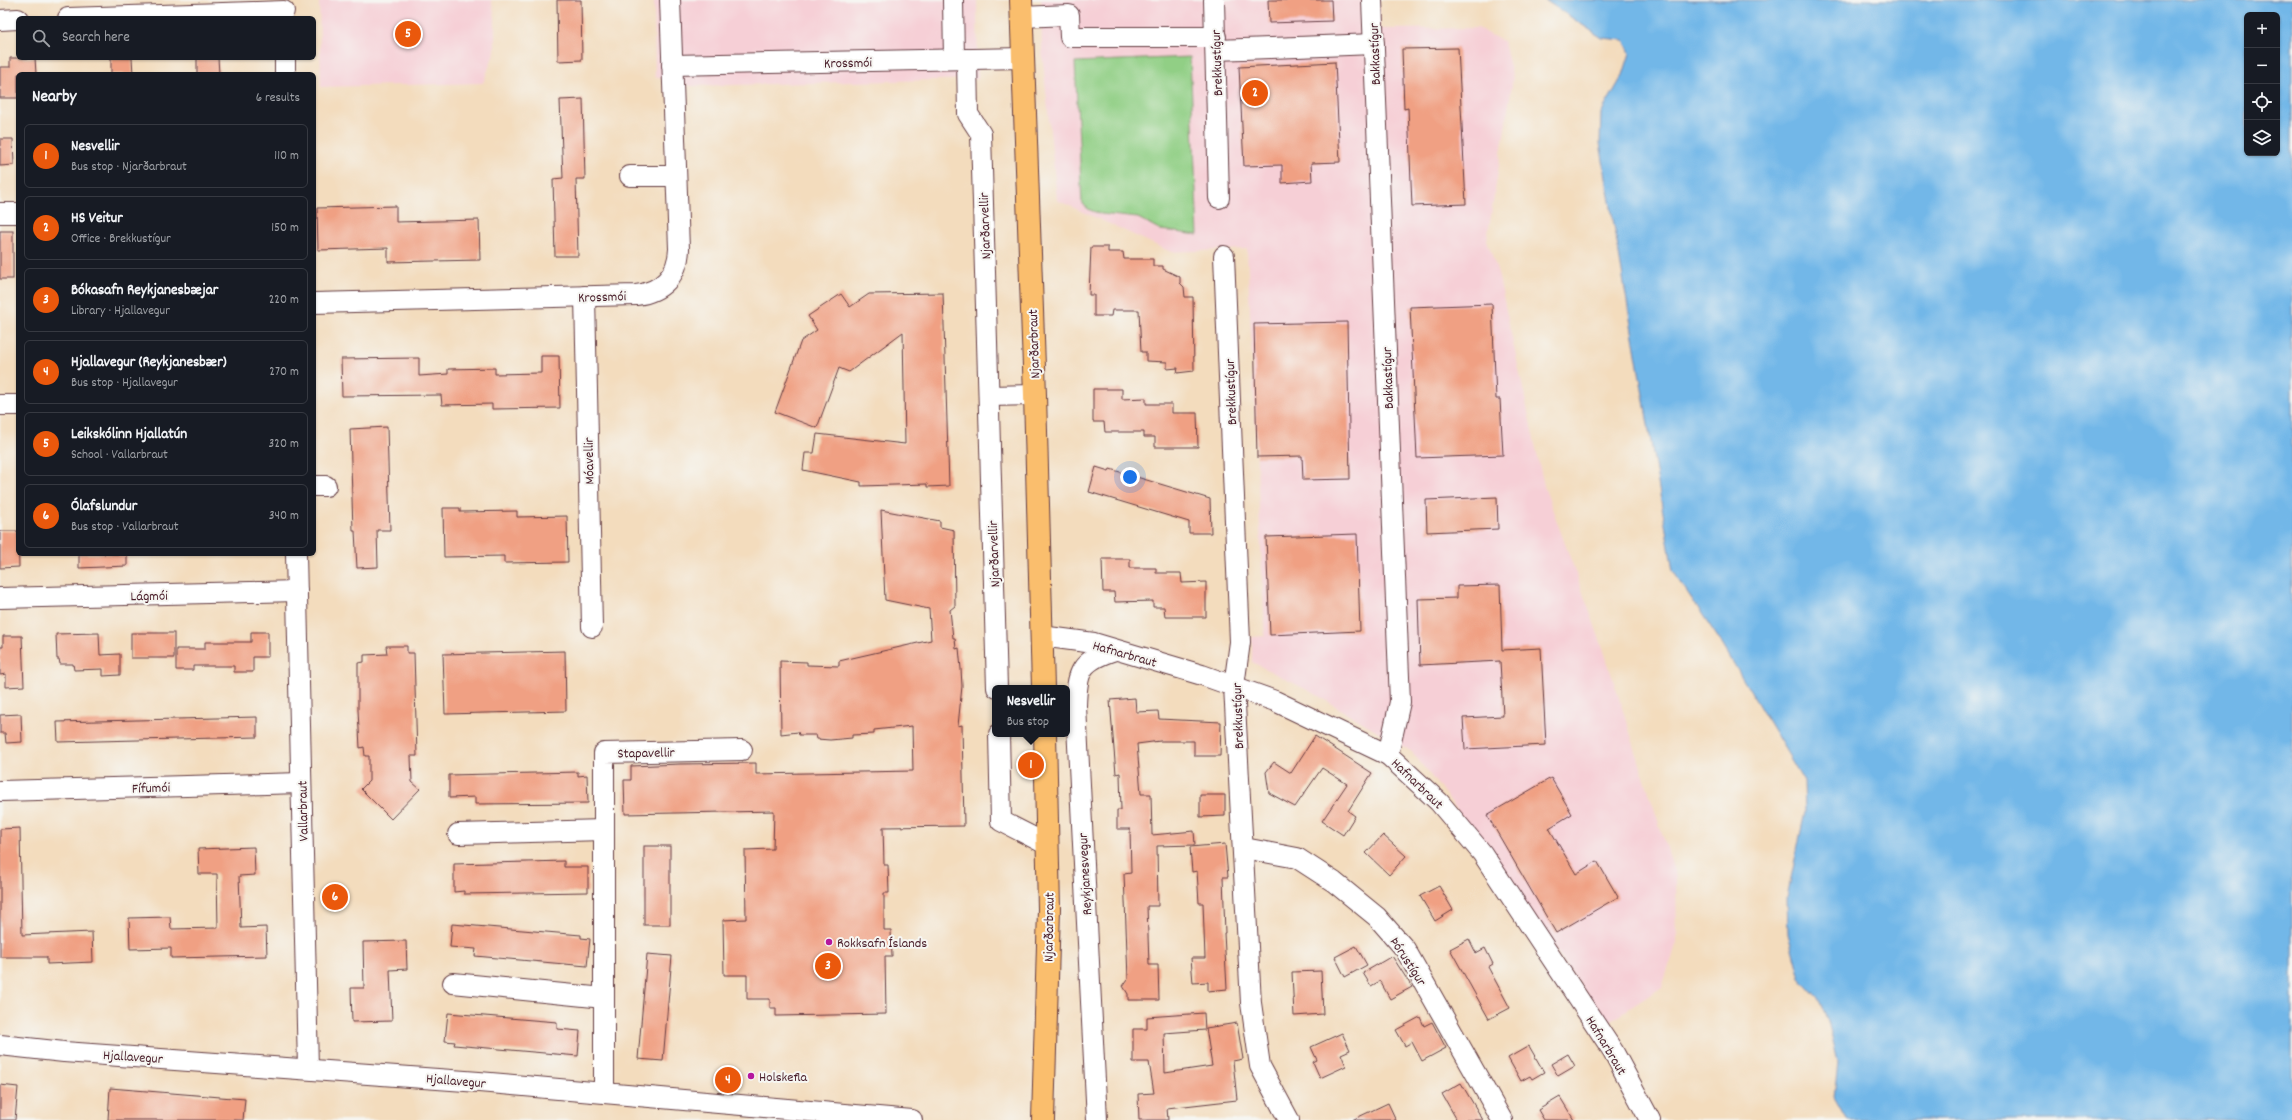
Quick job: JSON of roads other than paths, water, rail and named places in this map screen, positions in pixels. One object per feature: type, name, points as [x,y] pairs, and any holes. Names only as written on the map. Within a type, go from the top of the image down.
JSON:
[{"type":"main road","name":"Njarðarbraut","points":[[1021,8],[1035,395],[1043,685]]},
{"type":"main road","name":"Njarðarbraut","points":[[1043,1120],[1049,909],[1045,737]]},
{"type":"street","name":"Krossmói","points":[[316,303],[645,294],[661,286],[672,274],[676,266],[679,249],[670,0]]},
{"type":"street","name":"Njarðarvellir","points":[[953,0],[968,114],[981,134],[997,685]]},
{"type":"street","name":"Brekkustígur","points":[[1214,0],[1219,198]]},
{"type":"street","name":"Bakkastígur","points":[[1372,0],[1400,702],[1388,755]]},
{"type":"street","points":[[1021,8],[1069,15],[1070,37],[1216,43],[1374,44]]},
{"type":"street","points":[[122,16],[284,10]]},
{"type":"street","points":[[0,20],[16,19]]},
{"type":"street","name":"Krossmói","points":[[672,65],[1023,58]]},
{"type":"street","points":[[285,60],[285,72]]},
{"type":"street","points":[[630,176],[676,176]]},
{"type":"street","points":[[0,213],[16,213]]},
{"type":"street","name":"Brekkustígur","points":[[1224,256],[1240,642],[1234,686],[1244,848],[1251,1002],[1260,1066],[1289,1120]]},
{"type":"street","name":"Móavellir","points":[[585,296],[592,627]]},
{"type":"street","points":[[989,396],[1035,395]]},
{"type":"street","points":[[0,405],[16,405]]},
{"type":"street","name":"Vallarbraut","points":[[296,556],[308,1068]]},
{"type":"street","name":"Lágmói","points":[[0,598],[297,591]]},
{"type":"street","name":"Hafnarbraut","points":[[1041,636],[1066,638],[1115,650],[1234,686],[1275,701],[1388,755],[1440,802],[1482,853],[1613,1051],[1650,1120]]},
{"type":"street","name":"Reykjanesvegur","points":[[1097,1120],[1076,706],[1077,680],[1084,666],[1094,656],[1115,650]]},
{"type":"street","points":[[998,737],[1001,821],[1048,845]]},
{"type":"street","name":"Stapavellir","points":[[604,1092],[604,752],[742,750]]},
{"type":"street","name":"Fífumói","points":[[0,791],[301,783]]},
{"type":"street","points":[[458,834],[604,830]]},
{"type":"street","name":"Þórustígur","points":[[1244,848],[1297,858],[1334,882],[1377,917],[1405,949],[1502,1120]]},
{"type":"street","points":[[453,983],[604,998]]},
{"type":"street","name":"Hjallavegur","points":[[0,1045],[64,1052],[308,1068],[604,1092],[792,1114],[912,1120]]},
{"type":"water","points":[[1545,0],[2292,0],[2292,1120],[1847,1120],[1834,1097],[1838,1062],[1829,1024],[1818,998],[1800,978],[1788,934],[1787,897],[1805,812],[1804,781],[1719,639],[1673,571],[1600,143],[1601,113],[1623,75],[1630,53],[1624,40],[1602,38]]},
{"type":"place","name":"Leikskólinn Hjallatún","points":[[408,34]]},
{"type":"place","name":"HS Veitur","points":[[1255,93]]},
{"type":"place","name":"Nesvellir","points":[[1031,765]]},
{"type":"place","name":"Ólafslundur","points":[[335,897]]},
{"type":"place","name":"Rokksafn Íslands","points":[[829,942]]},
{"type":"place","name":"Bókasafn Reykjanesbæjar","points":[[828,966]]},
{"type":"place","name":"Holskefla","points":[[751,1076]]},
{"type":"place","name":"Hjallavegur (Reykjanesbær)","points":[[728,1080]]}]
